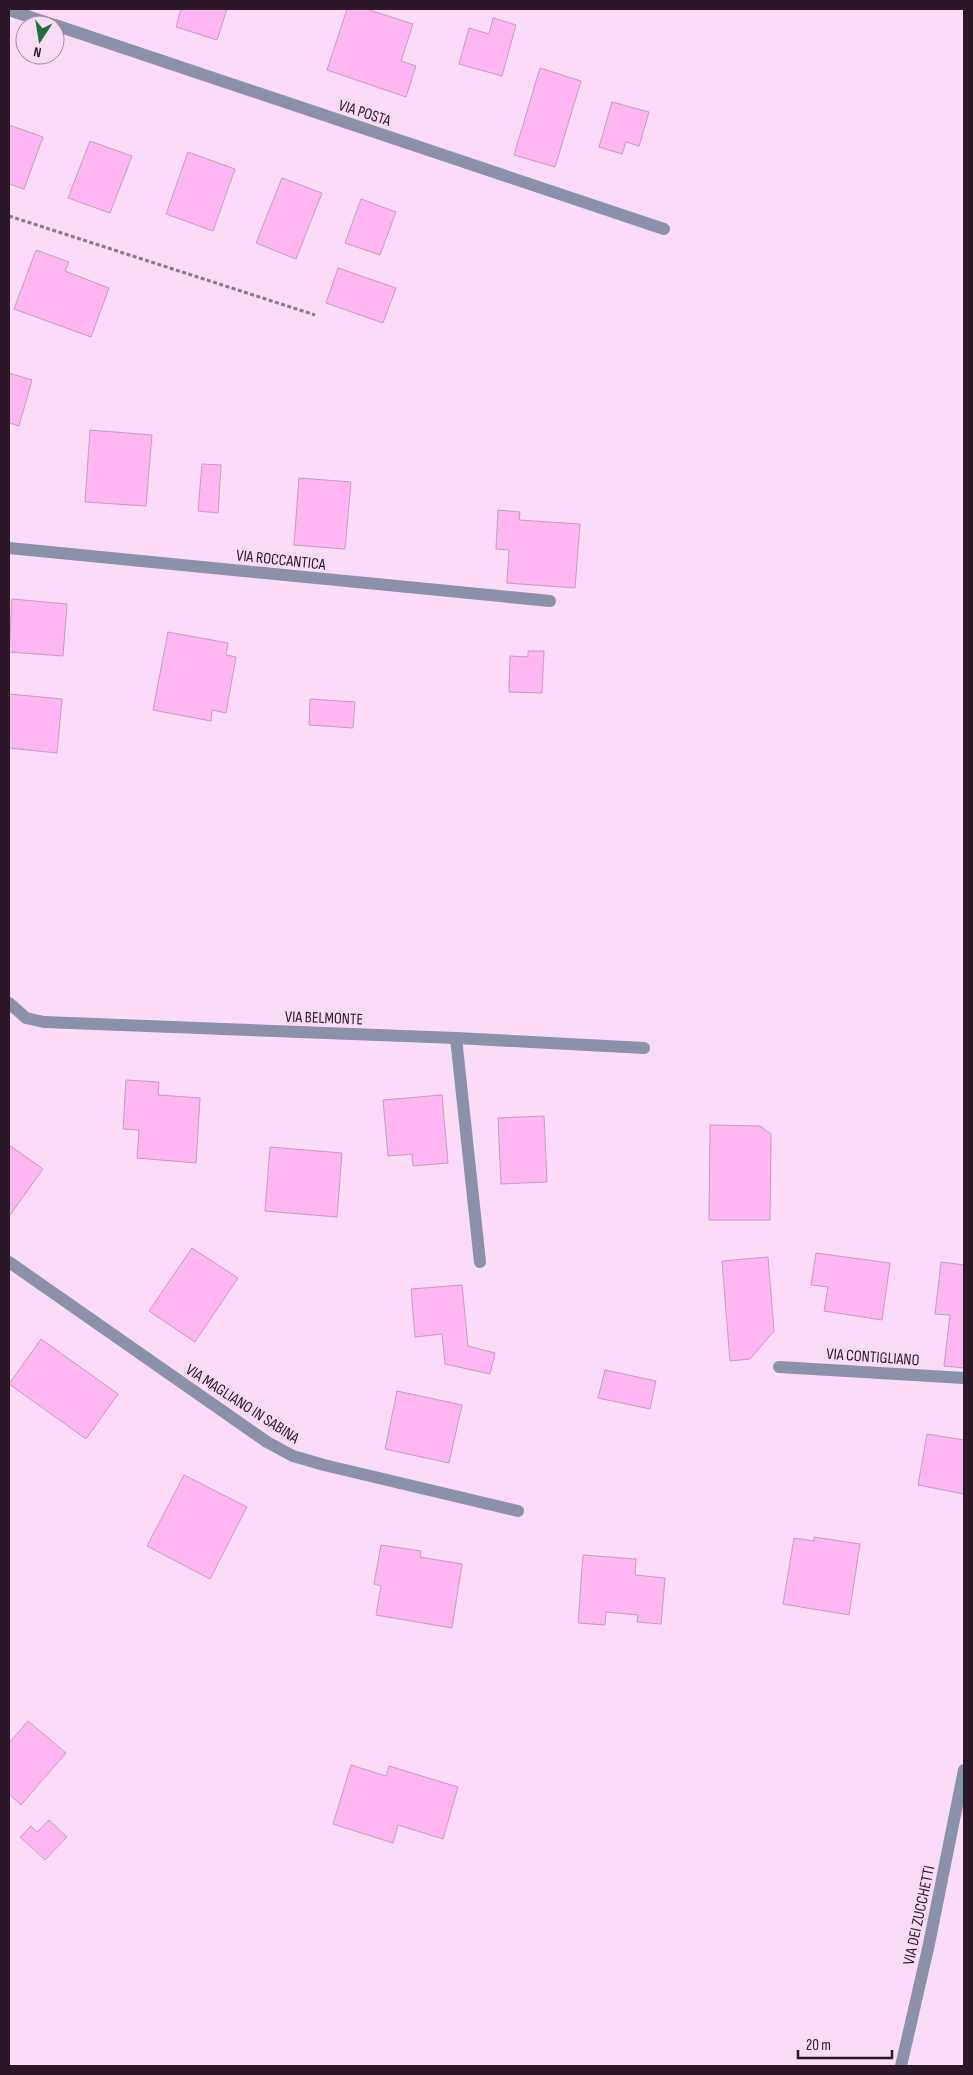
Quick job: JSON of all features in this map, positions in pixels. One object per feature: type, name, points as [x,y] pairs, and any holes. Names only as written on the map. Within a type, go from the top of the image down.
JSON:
[{"type":"street","name":"VIA POSTA","points":[[9,10],[24,15]]},
{"type":"street","name":"VIA POSTA","points":[[65,29],[664,229]]},
{"type":"street","name":"VIA ROCCANTICA","points":[[9,548],[550,601]]},
{"type":"street","name":"VIA BELMONTE","points":[[9,1003],[26,1018],[44,1022],[456,1038],[644,1048]]},
{"type":"street","points":[[456,1038],[480,1262]]},
{"type":"street","name":"VIA MAGLIANO IN SABINA","points":[[9,1262],[267,1442],[293,1456],[318,1464],[518,1511]]},
{"type":"street","name":"VIA CONTIGLIANO","points":[[779,1367],[964,1378]]},
{"type":"street","name":"VIA DEI ZUCCHETTI","points":[[901,2066],[929,1944],[964,1770]]},
{"type":"path","points":[[9,216],[315,315]]},
{"type":"building","points":[[181,9],[227,9],[217,40],[176,27]]},
{"type":"building","points":[[347,9],[366,9],[413,24],[401,61],[416,66],[406,97],[327,70]]},
{"type":"building","points":[[493,18],[516,25],[502,76],[459,64],[469,28],[489,34]]},
{"type":"building","points":[[540,68],[581,81],[555,167],[514,155]]},
{"type":"building","points":[[612,102],[649,112],[639,146],[626,142],[622,154],[599,147]]},
{"type":"building","points":[[9,125],[43,137],[24,189],[9,184]]},
{"type":"building","points":[[90,141],[132,156],[110,213],[68,198]]},
{"type":"building","points":[[188,152],[235,169],[213,231],[166,214]]},
{"type":"building","points":[[282,178],[322,193],[296,259],[256,243]]},
{"type":"building","points":[[361,199],[396,212],[380,255],[345,243]]},
{"type":"building","points":[[36,250],[69,262],[65,271],[109,288],[91,337],[14,309]]},
{"type":"building","points":[[338,268],[396,288],[383,323],[326,303]]},
{"type":"building","points":[[9,373],[32,380],[19,426],[9,423]]},
{"type":"building","points":[[90,430],[152,435],[146,506],[85,502]]},
{"type":"building","points":[[202,464],[221,465],[218,513],[198,511]]},
{"type":"building","points":[[299,478],[351,482],[345,549],[294,545]]},
{"type":"building","points":[[498,510],[520,512],[519,520],[580,524],[575,588],[507,583],[509,550],[496,549]]},
{"type":"building","points":[[12,599],[67,604],[63,656],[9,652]]},
{"type":"building","points":[[168,632],[228,643],[226,655],[236,657],[226,713],[212,710],[211,721],[153,710]]},
{"type":"building","points":[[528,651],[544,651],[542,693],[509,692],[510,656],[528,657]]},
{"type":"building","points":[[9,694],[62,699],[57,753],[9,748]]},
{"type":"building","points":[[310,699],[355,702],[353,728],[309,725]]},
{"type":"building","points":[[126,1080],[159,1082],[158,1095],[200,1098],[196,1163],[137,1158],[139,1130],[123,1129]]},
{"type":"building","points":[[442,1095],[448,1163],[413,1166],[412,1154],[388,1156],[383,1100]]},
{"type":"building","points":[[544,1116],[547,1182],[501,1184],[498,1118]]},
{"type":"building","points":[[710,1125],[760,1126],[771,1134],[770,1220],[709,1220]]},
{"type":"building","points":[[9,1145],[43,1169],[10,1215],[9,1215]]},
{"type":"building","points":[[270,1147],[342,1153],[337,1217],[265,1211]]},
{"type":"building","points":[[192,1248],[238,1278],[195,1342],[149,1311]]},
{"type":"building","points":[[816,1253],[890,1263],[882,1320],[824,1311],[828,1287],[811,1285]]},
{"type":"building","points":[[768,1257],[774,1331],[750,1359],[730,1361],[722,1261]]},
{"type":"building","points":[[941,1262],[964,1265],[964,1368],[944,1366],[950,1315],[935,1314]]},
{"type":"building","points":[[462,1285],[468,1346],[495,1353],[490,1374],[445,1364],[442,1334],[415,1337],[411,1289]]},
{"type":"building","points":[[41,1339],[118,1394],[86,1439],[9,1384]]},
{"type":"building","points":[[605,1370],[656,1381],[650,1409],[598,1398]]},
{"type":"building","points":[[397,1391],[462,1405],[449,1463],[385,1449]]},
{"type":"building","points":[[927,1434],[964,1440],[964,1494],[918,1485]]},
{"type":"building","points":[[184,1475],[247,1507],[210,1579],[147,1546]]},
{"type":"building","points":[[814,1537],[860,1544],[849,1615],[783,1604],[794,1538],[814,1541]]},
{"type":"building","points":[[381,1545],[421,1551],[420,1557],[462,1564],[452,1628],[376,1615],[381,1586],[374,1584]]},
{"type":"building","points":[[583,1555],[636,1559],[635,1575],[665,1578],[661,1624],[637,1622],[638,1615],[606,1612],[605,1625],[578,1623]]},
{"type":"building","points":[[28,1721],[66,1753],[21,1805],[9,1794],[9,1743]]},
{"type":"building","points":[[351,1765],[386,1776],[389,1766],[458,1787],[443,1839],[398,1825],[393,1843],[333,1824]]},
{"type":"building","points":[[49,1820],[67,1837],[45,1860],[20,1837],[31,1826],[37,1832]]}]
